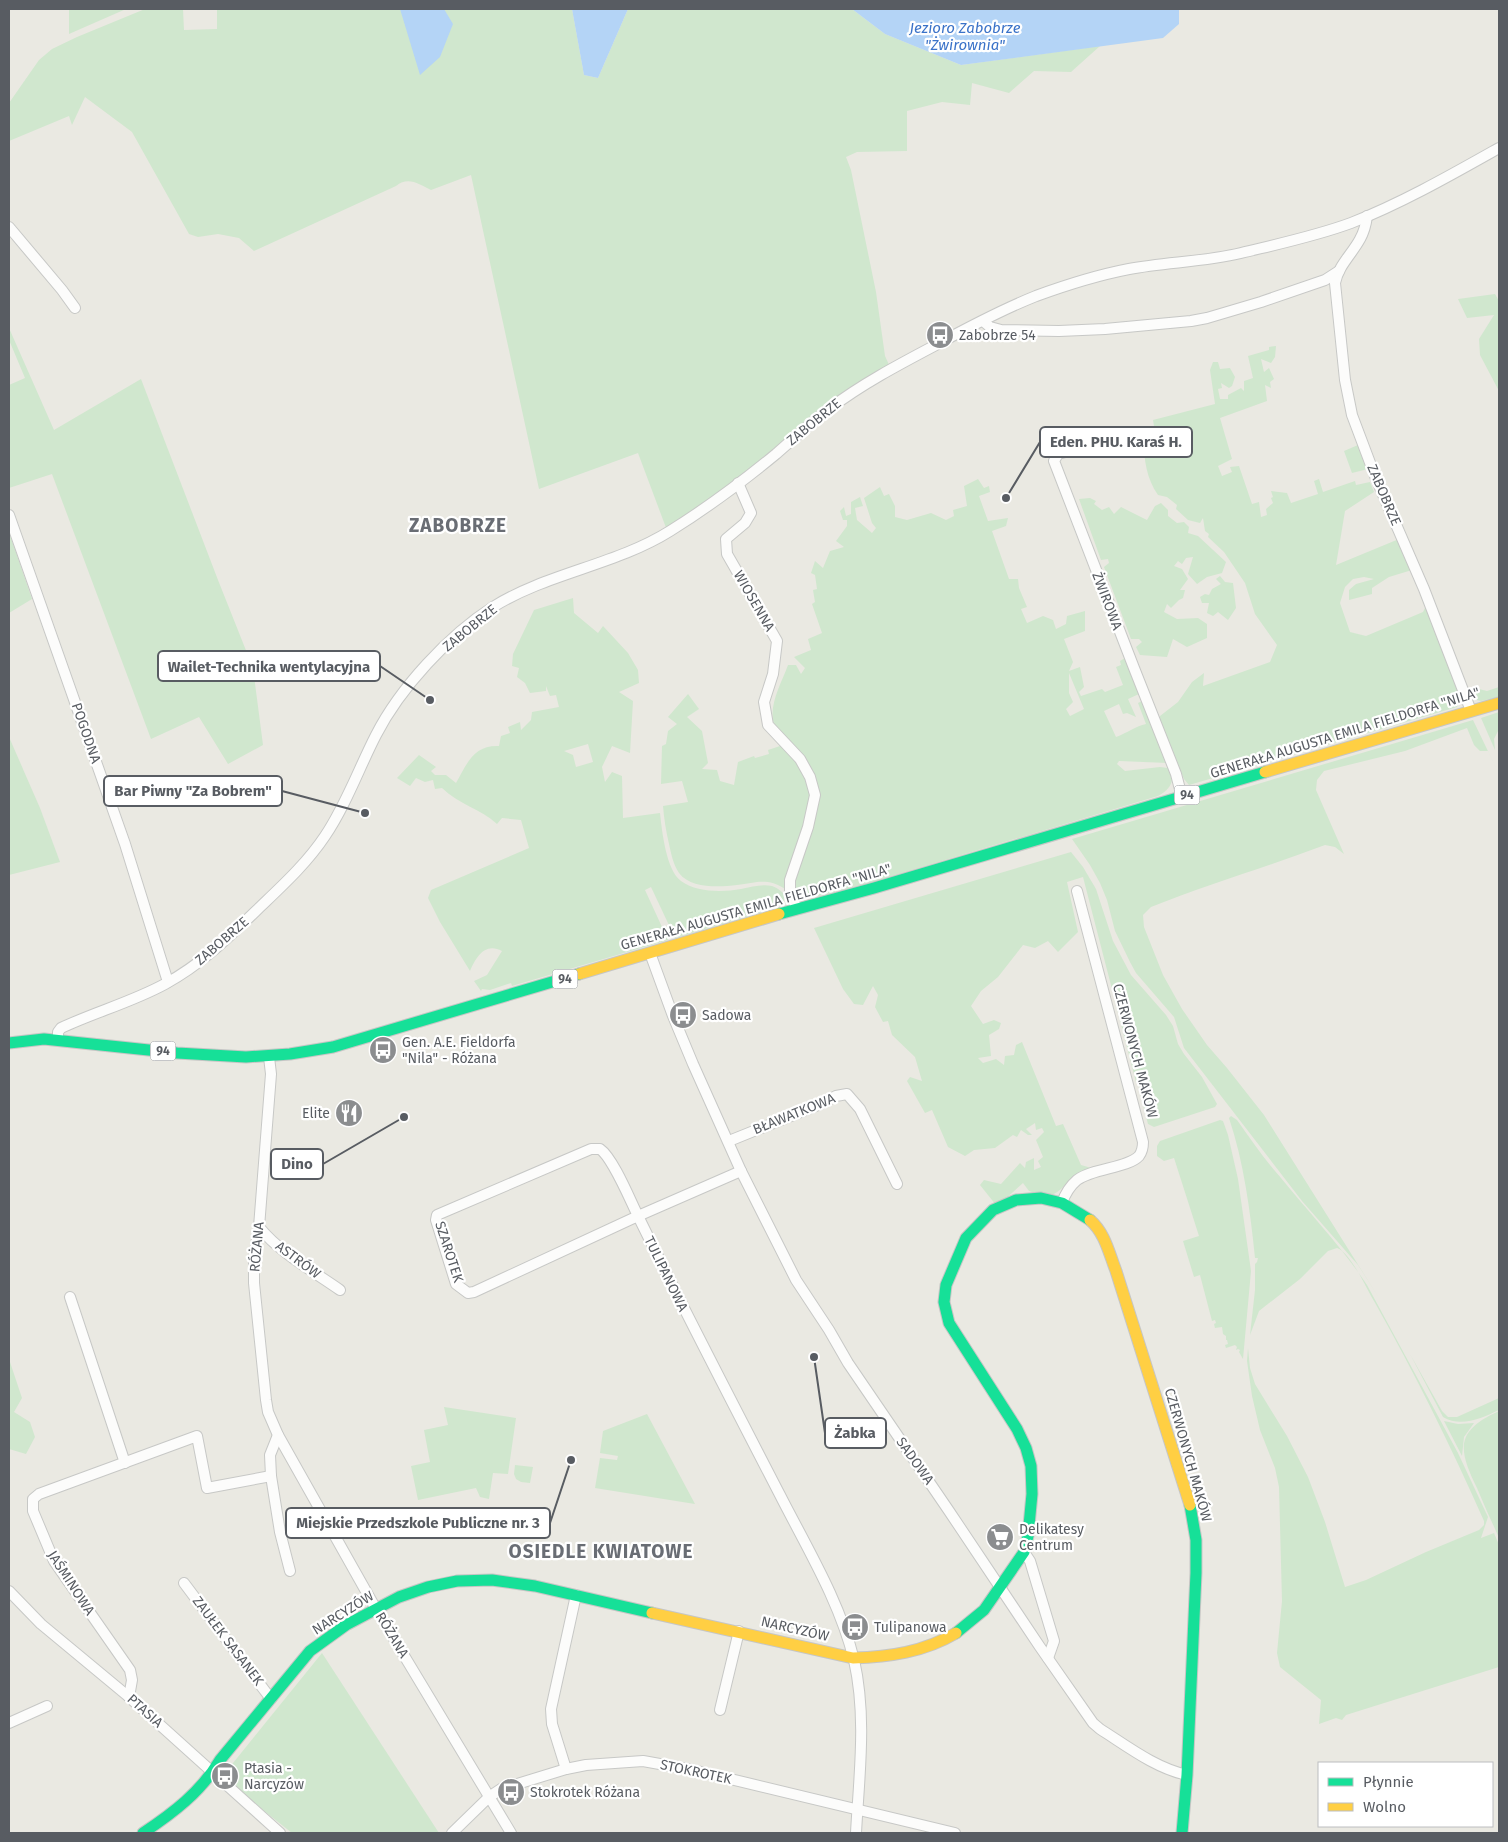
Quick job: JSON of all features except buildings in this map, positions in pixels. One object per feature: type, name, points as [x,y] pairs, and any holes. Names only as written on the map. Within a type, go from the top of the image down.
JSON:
[{"type":"street","name":"ZABOBRZE","points":[[58,1040],[60,1028],[136,998],[168,982],[195,965],[229,938],[312,854],[323,839],[340,810],[390,709],[420,673],[458,633],[506,598],[636,548],[663,535],[708,506],[825,412],[858,388],[908,359],[1041,294],[1110,273],[1138,267],[1236,254],[1321,232],[1367,216],[1432,185],[1499,148]]},
{"type":"street","name":"ZABOBRZE","points":[[1367,216],[1361,238],[1339,271],[1336,283],[1344,380],[1352,416],[1375,476],[1424,589],[1471,711]]},
{"type":"street","points":[[9,227],[62,290],[74,308]]},
{"type":"street","name":"ZABOBRZE","points":[[983,321],[993,329],[1005,331],[1088,330],[1191,321],[1261,302],[1325,280],[1339,271]]},
{"type":"street","name":"ŻWIROWA","points":[[1109,440],[1058,454],[1054,461],[1176,774],[1182,797]]},
{"type":"street","name":"WIOSENNA","points":[[738,483],[751,513],[745,523],[726,540],[727,554],[777,641],[773,674],[764,702],[768,725],[800,759],[810,777],[815,795],[808,827],[790,880],[790,893],[797,909]]},
{"type":"street","name":"POGODNA","points":[[9,514],[125,844],[168,982]]},
{"type":"street","name":"GENERAŁA AUGUSTA EMILA FIELDORFA \"NILA\"","points":[[9,1043],[25,1040],[58,1040],[177,1053],[246,1057],[270,1057],[307,1052],[370,1037],[797,909],[1499,703]]},
{"type":"street","name":"CZERWONYCH MAKÓW","points":[[1062,1203],[1069,1189],[1081,1178],[1138,1157],[1142,1150],[1143,1142],[1077,890]]},
{"type":"street","name":"SADOWA","points":[[650,953],[686,1048],[741,1171],[796,1280],[829,1330],[848,1364],[1084,1710],[1100,1729],[1160,1766],[1187,1775]]},
{"type":"street","name":"RÓŻANA","points":[[270,1057],[271,1074],[259,1227],[254,1258],[254,1283],[268,1412],[278,1435],[376,1609],[511,1833]]},
{"type":"street","name":"BŁAWATKOWA","points":[[729,1141],[836,1096],[847,1094],[860,1108],[897,1184]]},
{"type":"street","name":"SZAROTEK","points":[[638,1216],[606,1154],[600,1149],[595,1148],[437,1215],[436,1220],[456,1284],[468,1293],[474,1292],[638,1216],[741,1171]]},
{"type":"street","name":"CZERWONYCH MAKÓW","points":[[1000,1587],[1024,1552],[1032,1494],[1030,1466],[1026,1448],[1017,1429],[960,1342],[950,1323],[944,1302],[946,1285],[966,1238],[985,1217],[993,1210],[1016,1200],[1041,1198],[1062,1203],[1089,1219],[1103,1235],[1120,1281],[1171,1440],[1192,1516],[1196,1540],[1196,1573],[1187,1775],[1182,1833]]},
{"type":"street","name":"TULIPANOWA","points":[[638,1216],[698,1339],[719,1376],[834,1602],[853,1658],[859,1693],[856,1833]]},
{"type":"street","name":"ASTRÓW","points":[[259,1227],[274,1243],[292,1257],[340,1290]]},
{"type":"street","points":[[70,1297],[125,1462]]},
{"type":"street","points":[[278,1435],[270,1455],[270,1476],[280,1532],[290,1571]]},
{"type":"street","name":"JAŚMINOWA","points":[[130,1697],[132,1680],[130,1670],[54,1562],[32,1506],[33,1499],[39,1494],[197,1436],[207,1488],[270,1476]]},
{"type":"street","points":[[1024,1552],[1030,1561],[1054,1640],[1048,1658]]},
{"type":"street","name":"NARCYZÓW","points":[[143,1833],[172,1814],[214,1774],[220,1760],[310,1651],[346,1625],[399,1596],[428,1587],[457,1581],[492,1580],[536,1586],[853,1658],[884,1657],[913,1652],[936,1643],[954,1634],[984,1610],[1000,1587]]},
{"type":"street","name":"ZAUŁEK SASANEK","points":[[184,1583],[270,1699]]},
{"type":"street","name":"PTASIA","points":[[9,1591],[41,1624],[130,1697],[280,1833]]},
{"type":"street","points":[[566,1768],[552,1724],[551,1709],[576,1595]]},
{"type":"street","points":[[720,1710],[739,1631]]},
{"type":"street","points":[[9,1723],[47,1706]]},
{"type":"street","name":"STOKROTEK","points":[[452,1833],[501,1788],[566,1768],[602,1763],[643,1761],[693,1770],[955,1833]]},
{"type":"green space","points":[[69,9],[126,9],[69,34]]},
{"type":"green space","points":[[145,9],[183,9],[184,30],[217,29],[217,9],[572,9],[584,75],[598,78],[628,9],[852,9],[885,34],[961,65],[1100,46],[1071,72],[1034,71],[1009,93],[972,83],[970,105],[942,102],[907,111],[907,151],[857,152],[846,157],[851,170],[876,292],[885,356],[891,369],[668,533],[638,453],[539,489],[471,175],[431,190],[414,182],[400,183],[254,251],[239,238],[218,234],[198,237],[189,234],[132,132],[85,97],[72,125],[69,116],[9,141],[9,103],[39,60],[52,49]]},
{"type":"green space","points":[[1495,294],[1499,301],[1499,391],[1480,355],[1479,339],[1494,315],[1467,318],[1458,299]]},
{"type":"green space","points":[[9,328],[54,430],[141,379],[253,668],[263,745],[228,764],[199,717],[151,739],[52,474],[9,488],[9,385],[25,378],[9,340]]},
{"type":"green space","points":[[1276,346],[1275,357],[1271,363],[1261,359],[1264,372],[1269,368],[1274,379],[1270,382],[1271,388],[1265,385],[1267,401],[1220,418],[1232,459],[1218,466],[1222,476],[1232,472],[1230,467],[1239,466],[1252,504],[1259,502],[1261,517],[1267,515],[1266,509],[1273,503],[1271,491],[1287,493],[1291,503],[1318,494],[1314,481],[1319,479],[1323,492],[1355,481],[1356,485],[1370,482],[1374,492],[1345,511],[1336,565],[1399,539],[1412,570],[1389,577],[1372,588],[1372,594],[1349,600],[1349,590],[1356,584],[1374,579],[1364,577],[1353,579],[1345,587],[1340,603],[1350,632],[1366,636],[1423,612],[1426,606],[1461,698],[1457,707],[1189,785],[1184,779],[1159,720],[1160,716],[1178,702],[1192,682],[1204,673],[1203,686],[1270,662],[1277,645],[1255,614],[1245,583],[1224,552],[1208,537],[1209,534],[1205,531],[1203,518],[1200,523],[1188,520],[1176,509],[1177,505],[1167,497],[1158,495],[1150,480],[1146,464],[1144,431],[1154,426],[1153,420],[1215,404],[1210,370],[1213,362],[1218,362],[1220,369],[1230,368],[1235,377],[1232,386],[1229,388],[1221,383],[1222,388],[1218,389],[1220,399],[1228,399],[1228,395],[1241,388],[1244,391],[1244,381],[1253,378],[1248,356]]},
{"type":"green space","points":[[1358,445],[1368,469],[1352,473],[1344,451]]},
{"type":"green space","points":[[978,479],[984,488],[989,486],[990,492],[979,496],[988,521],[1008,518],[1006,526],[992,531],[1009,579],[1018,579],[1019,588],[1027,607],[1021,609],[1027,623],[1043,616],[1053,620],[1056,629],[1066,624],[1067,616],[1085,611],[1085,631],[1064,639],[1073,662],[1069,671],[1080,667],[1084,687],[1079,692],[1081,696],[1102,689],[1105,692],[1123,685],[1116,667],[1121,665],[1120,661],[1125,658],[1139,694],[1128,699],[1136,717],[1127,713],[1123,714],[1119,704],[1104,711],[1116,737],[1146,724],[1138,703],[1142,701],[1168,763],[1119,761],[1117,764],[1125,771],[1160,767],[1168,768],[1172,776],[1171,784],[1166,791],[1158,796],[875,881],[819,896],[800,898],[795,893],[792,885],[816,813],[818,790],[813,772],[808,764],[776,728],[773,706],[788,665],[796,665],[801,674],[805,668],[794,657],[811,650],[808,639],[822,633],[812,604],[815,602],[813,590],[817,589],[815,575],[811,573],[815,561],[823,568],[830,551],[844,547],[836,541],[847,526],[847,520],[843,520],[840,511],[844,507],[846,516],[851,514],[851,502],[860,497],[863,506],[855,508],[857,520],[872,533],[876,528],[872,523],[864,498],[880,487],[884,496],[889,494],[895,506],[895,517],[907,520],[931,513],[946,520],[954,516],[953,510],[967,506],[964,486]],"holes":[[[1069,673],[1084,709],[1070,716],[1066,709],[1073,702],[1069,693]]]},
{"type":"green space","points":[[1090,498],[1096,501],[1094,504],[1102,510],[1109,507],[1114,514],[1121,507],[1147,520],[1155,506],[1161,503],[1168,510],[1168,516],[1177,523],[1184,522],[1189,527],[1188,533],[1198,536],[1226,562],[1222,573],[1207,577],[1197,584],[1188,574],[1193,557],[1186,558],[1182,564],[1178,561],[1174,566],[1182,569],[1188,579],[1180,590],[1185,590],[1183,598],[1171,608],[1167,604],[1164,612],[1177,619],[1198,618],[1207,624],[1207,638],[1187,647],[1173,639],[1167,657],[1140,655],[1136,647],[1142,642],[1139,639],[1131,639],[1104,567],[1109,563],[1108,559],[1101,560],[1079,499]]},
{"type":"green space","points":[[9,532],[32,599],[9,613]]},
{"type":"green space","points":[[1220,576],[1225,582],[1233,583],[1236,608],[1228,620],[1218,612],[1213,616],[1207,613],[1209,603],[1202,603],[1200,597],[1205,594],[1209,595],[1212,589],[1221,584],[1216,579]]},
{"type":"green space","points":[[573,598],[574,613],[598,633],[603,626],[628,653],[638,670],[639,683],[619,692],[633,701],[630,753],[612,746],[602,767],[605,782],[612,772],[622,776],[623,818],[660,813],[668,859],[676,876],[687,885],[703,890],[719,891],[772,886],[782,892],[785,897],[780,905],[769,910],[675,938],[651,887],[645,890],[668,940],[512,986],[511,983],[490,990],[482,989],[481,991],[474,981],[487,975],[502,951],[491,948],[482,952],[470,971],[440,922],[428,898],[431,890],[529,848],[521,820],[502,818],[497,824],[484,814],[448,794],[442,788],[435,789],[433,780],[425,782],[416,778],[410,786],[397,778],[419,755],[436,767],[431,771],[435,775],[446,775],[456,783],[477,752],[499,746],[501,736],[510,733],[508,727],[520,722],[521,730],[531,720],[532,712],[559,707],[556,695],[550,696],[546,686],[546,691],[530,693],[525,683],[517,677],[519,668],[512,666],[513,654],[534,610]],"holes":[[[588,744],[593,762],[576,767],[573,755],[564,751]]]},
{"type":"green space","points":[[1499,687],[1499,697],[1481,701],[1472,699],[1467,690],[1475,688],[1487,691]]},
{"type":"green space","points":[[688,694],[699,709],[687,717],[702,731],[708,763],[702,769],[717,770],[720,781],[734,785],[738,762],[754,756],[755,758],[769,754],[768,750],[783,745],[802,771],[808,786],[810,802],[785,889],[779,885],[767,882],[706,886],[691,882],[684,878],[677,870],[672,859],[663,806],[688,802],[682,781],[661,784],[662,746],[666,744],[668,731],[677,724],[668,717]]},
{"type":"green space","points":[[1499,712],[1499,729],[1494,739],[1495,750],[1481,718]]},
{"type":"green space","points":[[1473,720],[1488,751],[1480,751],[1474,745],[1467,728],[1405,751],[1324,771],[1317,780],[1316,790],[1344,854],[1335,847],[1325,845],[1151,907],[1143,915],[1144,927],[1163,975],[1182,1009],[1207,1045],[1264,1115],[1379,1298],[1358,1265],[1302,1201],[1184,1048],[1174,1017],[1136,973],[1130,962],[1115,931],[1107,900],[1100,883],[1072,839]]},
{"type":"green space","points":[[9,737],[40,808],[60,862],[9,875]]},
{"type":"green space","points":[[1071,852],[1083,867],[1096,889],[1113,941],[1131,975],[1166,1015],[1173,1026],[1178,1044],[1202,1077],[1217,1104],[1215,1107],[1154,1127],[1148,1124],[1139,1090],[1142,1074],[1136,1082],[1083,877],[1067,882],[1078,932],[1058,952],[1048,941],[1035,948],[1023,945],[998,977],[981,991],[971,1006],[983,1024],[994,1020],[1001,1023],[999,1029],[989,1035],[991,1056],[978,1058],[983,1063],[996,1059],[1004,1065],[1005,1056],[1014,1055],[1016,1045],[1022,1042],[1056,1126],[1063,1124],[1081,1165],[1095,1169],[1075,1176],[1058,1192],[1050,1195],[1029,1191],[1023,1183],[1001,1203],[996,1205],[980,1185],[984,1180],[1001,1184],[1020,1163],[1025,1168],[1026,1162],[1034,1158],[1034,1170],[1041,1167],[1038,1161],[1043,1157],[1036,1140],[1044,1132],[1042,1128],[1036,1130],[1035,1123],[1026,1129],[1032,1135],[1028,1135],[1021,1130],[1017,1137],[1013,1135],[995,1148],[974,1150],[965,1156],[948,1147],[932,1110],[925,1113],[907,1081],[910,1077],[922,1081],[915,1057],[892,1035],[888,1021],[883,1022],[875,1007],[878,995],[873,986],[863,1005],[854,1004],[843,989],[814,928]]},
{"type":"green space","points":[[1231,1116],[1237,1120],[1269,1164],[1342,1251],[1337,1248],[1328,1251],[1300,1279],[1259,1311],[1250,1335],[1255,1290],[1255,1264],[1258,1258],[1255,1258],[1246,1187],[1239,1152],[1229,1118]]},
{"type":"green space","points":[[1220,1120],[1223,1121],[1228,1135],[1238,1179],[1251,1271],[1243,1359],[1239,1352],[1240,1350],[1236,1350],[1237,1347],[1235,1345],[1226,1348],[1225,1345],[1228,1344],[1222,1327],[1215,1328],[1215,1320],[1212,1321],[1200,1275],[1194,1277],[1183,1241],[1199,1236],[1174,1158],[1164,1161],[1157,1156],[1157,1146],[1160,1141]]},
{"type":"green space","points":[[1358,1272],[1367,1285],[1458,1453],[1488,1517],[1481,1538],[1494,1533],[1499,1545],[1499,1667],[1346,1715],[1342,1720],[1336,1718],[1319,1724],[1321,1700],[1280,1667],[1277,1653],[1282,1601],[1279,1487],[1275,1468],[1260,1430],[1252,1396],[1247,1361],[1248,1348],[1250,1368],[1255,1384],[1287,1436],[1308,1477],[1325,1522],[1345,1587],[1366,1580],[1479,1530],[1484,1525],[1484,1521],[1459,1465],[1432,1410]]},
{"type":"green space","points":[[1410,1354],[1442,1411],[1448,1417],[1457,1417],[1499,1398],[1499,1410],[1479,1419],[1464,1422],[1457,1422],[1443,1417]]},
{"type":"green space","points":[[9,1359],[22,1398],[14,1412],[30,1422],[35,1437],[26,1454],[9,1449]]},
{"type":"green space","points":[[444,1407],[516,1418],[508,1474],[493,1473],[489,1499],[480,1497],[476,1488],[418,1500],[411,1466],[430,1462],[424,1430],[448,1425]]},
{"type":"green space","points":[[1499,1411],[1499,1538],[1466,1462],[1464,1442],[1474,1426]]},
{"type":"green space","points":[[647,1414],[695,1504],[595,1488],[600,1458],[617,1460],[618,1456],[600,1453],[603,1431]]},
{"type":"green space","points":[[1444,1421],[1458,1424],[1474,1423],[1464,1437],[1462,1456]]},
{"type":"green space","points":[[515,1465],[533,1467],[530,1483],[521,1482],[516,1479],[514,1474]]},
{"type":"green space","points":[[322,1653],[439,1833],[292,1833],[239,1791],[229,1768]]},
{"type":"water","points":[[400,9],[444,9],[453,24],[440,57],[420,75]]},
{"type":"water","points":[[572,9],[628,9],[598,78],[584,75]]},
{"type":"water","name":"Jezioro Zabobrze \"Żwirownia\"","points":[[852,9],[1179,9],[1179,24],[1163,38],[961,65],[885,34]]},
{"type":"traffic: fast","points":[[779,914],[874,888],[1265,772]]},
{"type":"traffic: fast","points":[[9,1043],[44,1039],[177,1053],[246,1057],[290,1054],[333,1047],[579,974]]},
{"type":"traffic: fast","points":[[956,1633],[984,1610],[1024,1552],[1028,1536],[1032,1494],[1031,1466],[1026,1448],[1017,1429],[949,1323],[944,1302],[946,1285],[966,1238],[993,1210],[1016,1200],[1041,1198],[1062,1203],[1090,1220]]},
{"type":"traffic: fast","points":[[1182,1833],[1187,1775],[1196,1573],[1196,1540],[1190,1505]]},
{"type":"traffic: fast","points":[[143,1833],[176,1810],[195,1792],[310,1651],[346,1625],[399,1597],[428,1587],[457,1581],[492,1580],[535,1586],[652,1613]]},
{"type":"traffic: slow","points":[[1265,772],[1499,703]]},
{"type":"traffic: slow","points":[[579,974],[779,914]]},
{"type":"traffic: slow","points":[[1090,1220],[1103,1237],[1109,1250],[1190,1505]]},
{"type":"traffic: slow","points":[[652,1613],[853,1658],[880,1656],[919,1649],[956,1633]]},
{"type":"place","name":"Zabobrze 54","points":[[940,335]]},
{"type":"place","name":"Eden. PHU. Karaś H.","points":[[1006,498]]},
{"type":"place","name":"Wailet-Technika wentylacyjna","points":[[430,700]]},
{"type":"place","name":"Bar Piwny \"Za Bobrem\"","points":[[365,813]]},
{"type":"place","name":"Sadowa","points":[[683,1015]]},
{"type":"place","name":"Gen. A.E. Fieldorfa \"Nila\" - Różana","points":[[383,1050]]},
{"type":"place","name":"Elite","points":[[349,1113]]},
{"type":"place","name":"Dino","points":[[404,1117]]},
{"type":"place","name":"Żabka","points":[[814,1357]]},
{"type":"place","name":"Miejskie Przedszkole Publiczne nr. 3","points":[[571,1460]]},
{"type":"place","name":"Delikatesy Centrum","points":[[1000,1537]]},
{"type":"place","name":"Tulipanowa","points":[[855,1627]]},
{"type":"place","name":"Ptasia - Narcyzów","points":[[225,1776]]},
{"type":"place","name":"Stokrotek Różana","points":[[511,1792]]},
{"type":"district","name":"ZABOBRZE","points":[[458,525]]},
{"type":"district","name":"OSIEDLE KWIATOWE","points":[[601,1551]]}]
